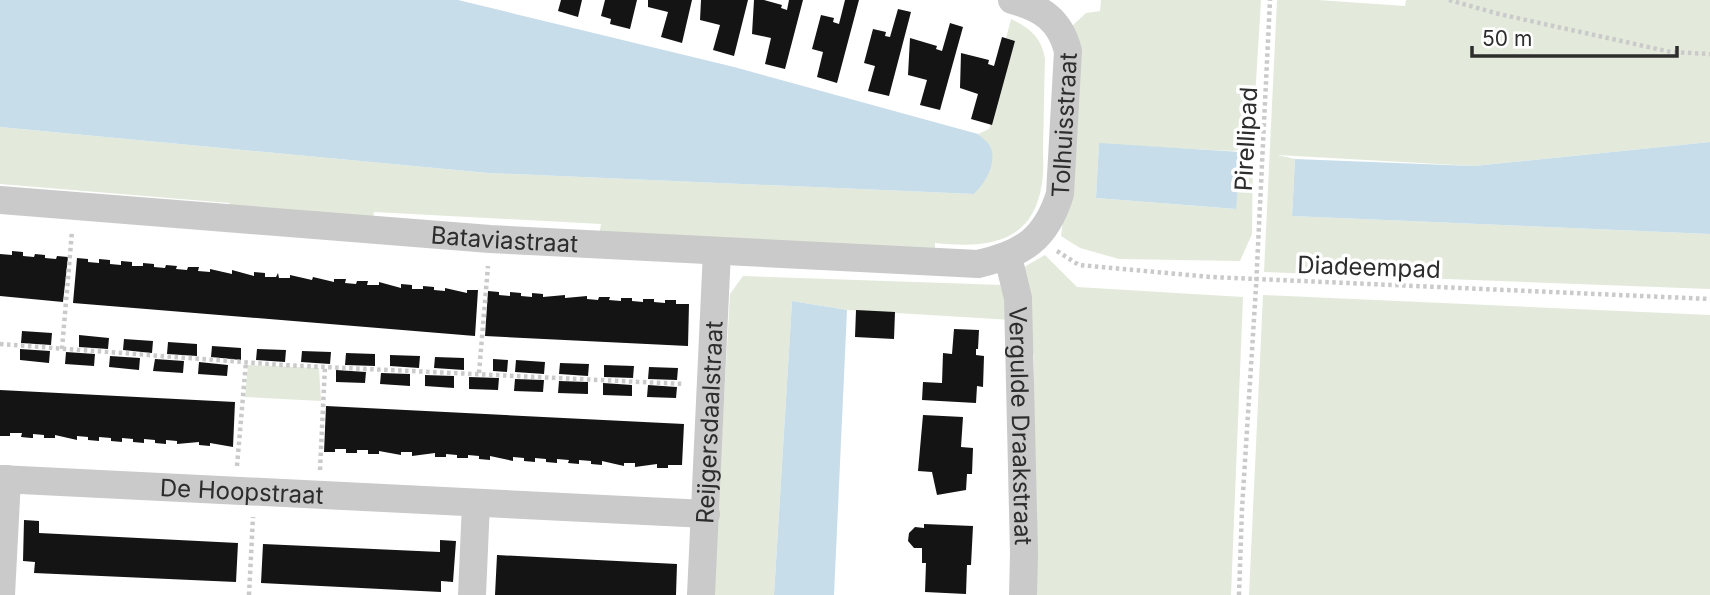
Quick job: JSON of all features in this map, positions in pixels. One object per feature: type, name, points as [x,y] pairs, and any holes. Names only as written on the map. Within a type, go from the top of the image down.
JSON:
[{"type":"street","name":"Tolhuisstraat","points":[[1008,257],[1041,232],[1053,217],[1060,194],[1068,51],[1058,25],[1033,6],[1012,0]]},
{"type":"street","name":"Bataviastraat","points":[[0,200],[490,239],[978,264],[1008,257]]},
{"type":"street","name":"Reijgersdaalstraat","points":[[701,595],[718,251]]},
{"type":"street","name":"Vergulde Draakstraat","points":[[1008,257],[1018,298],[1023,595]]},
{"type":"street","name":"De Hoopstraat","points":[[1,595],[4,479],[706,514]]},
{"type":"street","points":[[472,595],[476,503]]},
{"type":"path","name":"Pirellipad","points":[[1239,595],[1270,0]]},
{"type":"path","points":[[1449,0],[1499,14],[1671,52],[1710,54]]},
{"type":"path","points":[[62,349],[74,207]]},
{"type":"path","name":"Diadeempad","points":[[1041,232],[1049,244],[1079,265],[1257,279],[1710,299]]},
{"type":"path","points":[[480,373],[490,239]]},
{"type":"path","points":[[0,344],[246,362],[711,386]]},
{"type":"path","points":[[246,362],[245,491],[249,595]]},
{"type":"path","points":[[319,495],[325,366]]},
{"type":"green space","points":[[1101,0],[1261,0],[1254,147],[1232,151],[1099,144],[1096,198],[1235,209],[1241,152],[1253,153],[1252,234],[1240,261],[1119,259],[1080,248],[1061,236],[1076,114],[1071,27],[1086,13],[1100,11]]},
{"type":"green space","points":[[1277,0],[1405,6],[1406,0],[1710,0],[1710,142],[1474,166],[1277,155],[1295,159],[1292,216],[1710,234],[1710,289],[1264,272]]},
{"type":"green space","points":[[1011,19],[1034,34],[1045,59],[1043,174],[1037,204],[1018,231],[1004,238],[989,243],[935,243],[935,252],[599,236],[601,224],[374,212],[372,223],[232,215],[229,203],[0,184],[0,127],[488,173],[974,194],[990,146],[978,134],[989,129],[1015,41],[1006,38]]},
{"type":"green space","points":[[1045,255],[1077,287],[1243,297],[1231,595],[1033,595],[1034,355],[1027,346],[1024,267]]},
{"type":"green space","points":[[743,276],[1003,285],[1012,320],[847,310],[792,301],[774,595],[713,595],[730,294]]},
{"type":"green space","points":[[1263,295],[1710,315],[1710,595],[1249,595]]},
{"type":"green space","points":[[248,365],[319,368],[321,401],[245,397]]},
{"type":"water","points":[[0,0],[458,0],[734,67],[978,134],[990,146],[991,166],[974,194],[488,173],[0,127]]},
{"type":"water","points":[[1710,142],[1710,234],[1292,216],[1295,159],[1474,166]]},
{"type":"water","points":[[1099,143],[1241,152],[1236,209],[1096,198]]},
{"type":"water","points":[[792,301],[847,310],[834,595],[774,595]]},
{"type":"building","points":[[561,0],[582,0],[578,17],[558,11]]},
{"type":"building","points":[[605,0],[637,0],[630,29],[610,24],[611,19],[601,16]]},
{"type":"building","points":[[648,0],[692,0],[682,43],[661,37],[668,12],[648,7]]},
{"type":"building","points":[[701,0],[748,0],[734,56],[713,50],[720,25],[700,20]]},
{"type":"building","points":[[754,0],[782,5],[781,8],[787,10],[789,0],[803,0],[785,69],[765,64],[771,38],[752,34]]},
{"type":"building","points":[[845,0],[859,0],[837,83],[817,77],[823,52],[812,49],[821,15],[834,18],[833,22],[839,24]]},
{"type":"building","points":[[898,9],[911,12],[889,96],[868,91],[875,66],[864,63],[873,29],[886,32],[885,36],[890,37]]},
{"type":"building","points":[[950,23],[963,27],[940,110],[920,105],[927,80],[908,75],[910,38],[937,46],[936,49],[942,51]]},
{"type":"building","points":[[1002,37],[1015,41],[992,125],[971,119],[978,94],[960,88],[961,53],[989,60],[988,64],[994,66]]},
{"type":"building","points":[[12,251],[23,252],[23,256],[34,257],[35,254],[56,259],[57,256],[68,257],[63,302],[0,296],[0,254],[12,255]]},
{"type":"building","points":[[77,258],[99,263],[99,259],[110,260],[110,264],[121,265],[121,261],[132,262],[132,266],[143,266],[143,263],[165,268],[166,265],[177,266],[176,269],[187,270],[188,267],[199,267],[198,271],[210,272],[210,269],[232,274],[232,270],[254,276],[254,272],[265,273],[265,277],[276,277],[278,273],[279,278],[290,278],[290,275],[334,282],[334,279],[346,279],[345,283],[368,281],[367,285],[379,285],[379,282],[401,288],[401,284],[412,285],[412,289],[423,289],[423,286],[434,287],[434,290],[445,291],[445,288],[467,293],[467,290],[478,290],[475,336],[73,303]]},
{"type":"building","points":[[488,291],[510,296],[510,292],[532,297],[532,293],[543,294],[543,297],[587,296],[587,299],[598,300],[599,297],[610,297],[609,300],[632,298],[632,301],[643,302],[643,299],[654,299],[654,302],[665,303],[665,300],[676,300],[676,304],[689,304],[688,346],[485,336]]},
{"type":"building","points":[[856,310],[895,312],[894,339],[855,337]]},
{"type":"building","points":[[954,329],[979,330],[976,355],[984,356],[983,387],[977,386],[976,403],[922,400],[923,382],[942,383],[943,353],[952,354]]},
{"type":"building","points":[[22,331],[52,333],[51,345],[21,343]]},
{"type":"building","points":[[79,335],[109,338],[108,349],[79,347]]},
{"type":"building","points":[[124,339],[153,341],[152,353],[123,350]]},
{"type":"building","points":[[168,342],[197,344],[197,356],[167,354]]},
{"type":"building","points":[[212,346],[241,348],[241,360],[211,357]]},
{"type":"building","points":[[20,349],[50,351],[49,363],[20,360]]},
{"type":"building","points":[[257,349],[286,350],[285,362],[256,360]]},
{"type":"building","points":[[302,351],[331,352],[330,364],[301,362]]},
{"type":"building","points":[[66,352],[95,354],[94,366],[65,364]]},
{"type":"building","points":[[346,353],[375,354],[375,366],[345,365]]},
{"type":"building","points":[[390,355],[420,356],[419,368],[390,366]]},
{"type":"building","points":[[110,356],[140,358],[139,370],[109,367]]},
{"type":"building","points":[[435,357],[464,358],[464,370],[434,368]]},
{"type":"building","points":[[155,359],[184,361],[183,373],[153,371]]},
{"type":"building","points":[[493,359],[508,360],[507,372],[493,371]]},
{"type":"building","points":[[516,360],[545,362],[544,374],[515,372]]},
{"type":"building","points":[[199,362],[228,365],[227,376],[198,374]]},
{"type":"building","points":[[560,363],[589,364],[588,376],[559,374]]},
{"type":"building","points":[[604,365],[634,366],[633,378],[604,377]]},
{"type":"building","points":[[649,367],[678,368],[677,380],[648,379]]},
{"type":"building","points":[[336,370],[366,372],[365,383],[336,382]]},
{"type":"building","points":[[381,373],[410,374],[410,386],[380,384]]},
{"type":"building","points":[[425,375],[454,376],[454,388],[425,386]]},
{"type":"building","points":[[469,377],[499,378],[498,390],[469,389]]},
{"type":"building","points":[[515,379],[544,380],[543,392],[514,391]]},
{"type":"building","points":[[559,381],[588,382],[588,394],[558,393]]},
{"type":"building","points":[[603,383],[632,385],[632,396],[603,395]]},
{"type":"building","points":[[648,385],[677,387],[676,398],[647,397]]},
{"type":"building","points":[[0,390],[235,402],[233,447],[210,443],[210,446],[199,445],[199,442],[177,444],[177,441],[166,440],[166,444],[144,439],[144,443],[122,438],[122,442],[99,437],[99,441],[77,436],[77,440],[55,435],[55,438],[44,438],[44,435],[33,434],[31,438],[21,437],[22,433],[0,436]]},
{"type":"building","points":[[326,406],[684,424],[682,465],[657,468],[657,464],[635,467],[635,463],[624,463],[624,466],[602,461],[602,465],[579,460],[579,464],[557,459],[557,463],[535,458],[535,462],[513,457],[513,461],[490,456],[490,460],[468,455],[468,458],[446,454],[446,457],[435,457],[435,453],[412,456],[412,452],[401,452],[401,455],[379,451],[379,454],[368,454],[368,450],[346,453],[346,449],[324,452]]},
{"type":"building","points":[[923,415],[963,417],[961,447],[973,448],[972,474],[967,474],[966,490],[937,495],[932,472],[918,471]]},
{"type":"building","points":[[24,520],[39,521],[39,533],[238,543],[236,582],[34,573],[35,562],[23,561]]},
{"type":"building","points":[[924,524],[973,526],[966,594],[925,592],[926,563],[922,563],[922,548],[914,548],[908,541],[909,533],[915,527],[924,528]]},
{"type":"building","points":[[440,540],[456,541],[453,582],[441,581],[441,592],[261,583],[263,544],[440,552]]},
{"type":"building","points":[[497,555],[677,564],[676,595],[495,595]]}]
